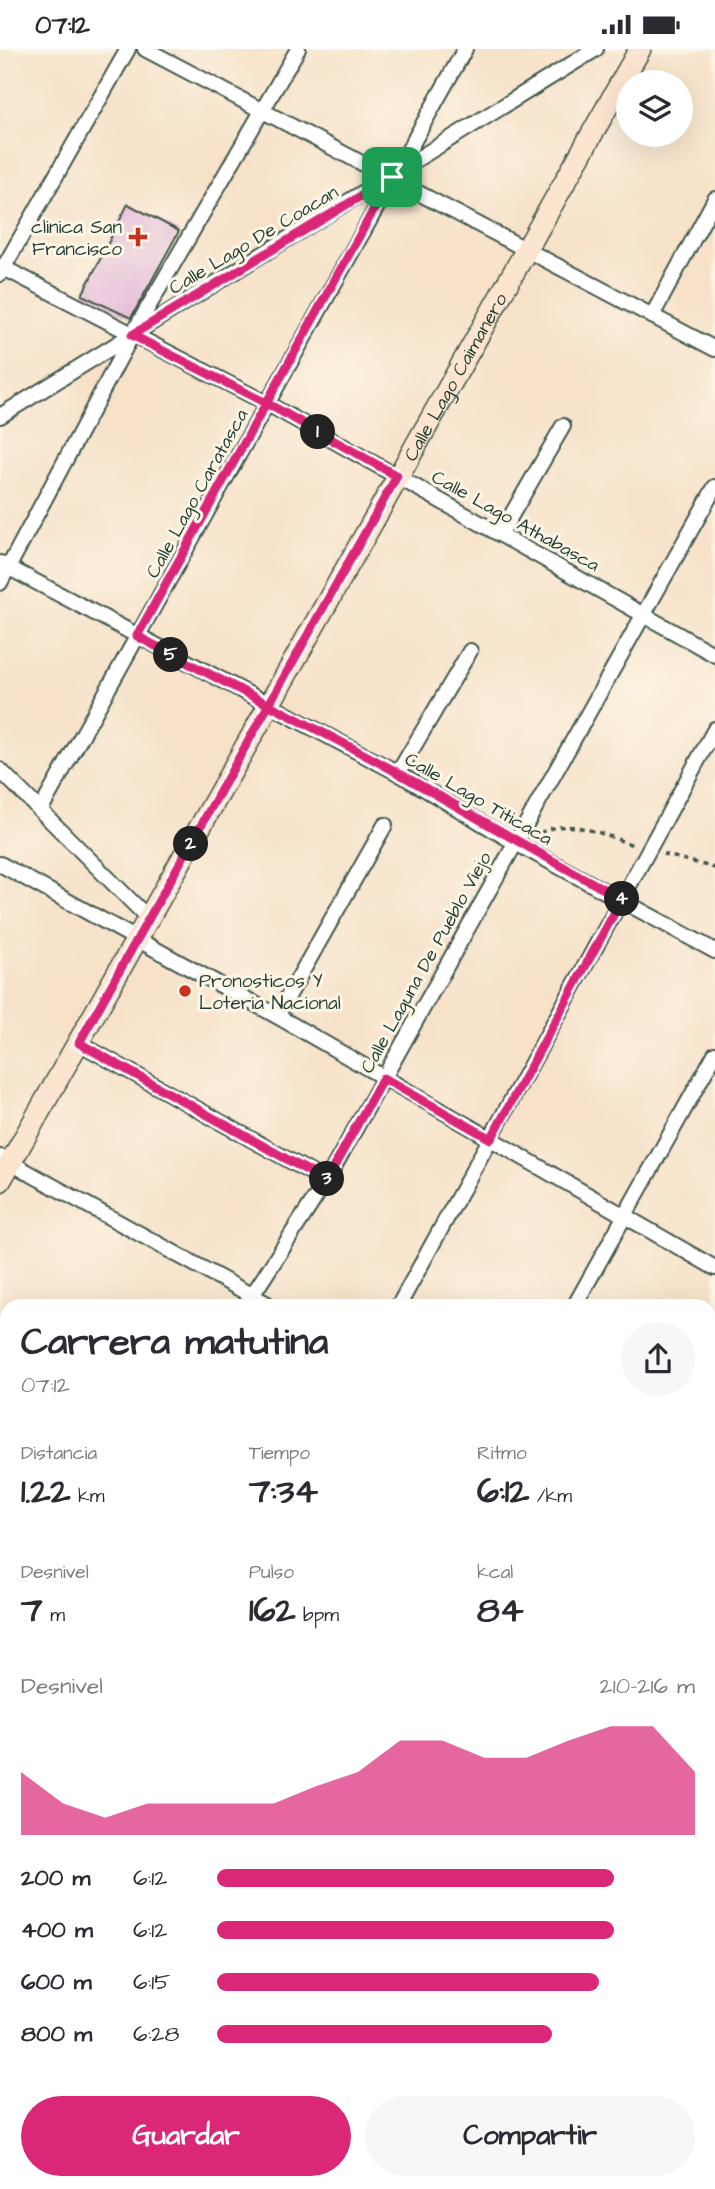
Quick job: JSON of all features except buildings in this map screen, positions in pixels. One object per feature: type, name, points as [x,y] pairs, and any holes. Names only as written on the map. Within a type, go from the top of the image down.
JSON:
[{"type":"street","points":[[1,269],[128,49]]},
{"type":"street","points":[[145,49],[715,349]]},
{"type":"street","points":[[0,583],[4,566],[132,335],[298,49]]},
{"type":"street","name":"Calle Lago Caratasca","points":[[41,809],[465,49]]},
{"type":"street","name":"Calle Lago De Coacan","points":[[0,416],[596,49]]},
{"type":"street","name":"Calle Lago Caimanero","points":[[3,1167],[79,1043],[640,49]]},
{"type":"street","points":[[652,316],[715,199]]},
{"type":"street","name":"Calle Lago Athabasca","points":[[1,269],[268,404],[715,655]]},
{"type":"street","points":[[501,533],[563,426]]},
{"type":"street","name":"Calle Laguna De Pueblo Viejo","points":[[250,1299],[326,1181],[646,615],[715,487]]},
{"type":"street","name":"Calle Lago Titicaca","points":[[4,566],[269,708],[398,773],[517,843],[715,951]]},
{"type":"street","points":[[398,773],[470,651]]},
{"type":"street","points":[[402,1299],[715,729]]},
{"type":"street","points":[[0,770],[149,919]]},
{"type":"street","points":[[277,1016],[385,825]]},
{"type":"street","points":[[1,866],[138,938],[277,1016],[715,1268]]},
{"type":"street","points":[[79,1043],[326,1181]]},
{"type":"street","points":[[578,1299],[715,1053]]},
{"type":"street","points":[[3,1167],[245,1299]]},
{"type":"path","points":[[517,843],[549,828],[569,825],[715,868]]},
{"type":"place","name":"clinica San Francisco","points":[[138,237]]},
{"type":"place","name":"Pronosticos Y Loteria Nacional","points":[[185,991]]},
{"type":"route","points":[[392,177],[132,335],[268,404],[397,476],[269,708],[79,1043],[326,1181],[383,1078],[491,1139],[622,899],[514,842],[398,773],[269,708],[137,636],[268,404],[392,177]]}]
